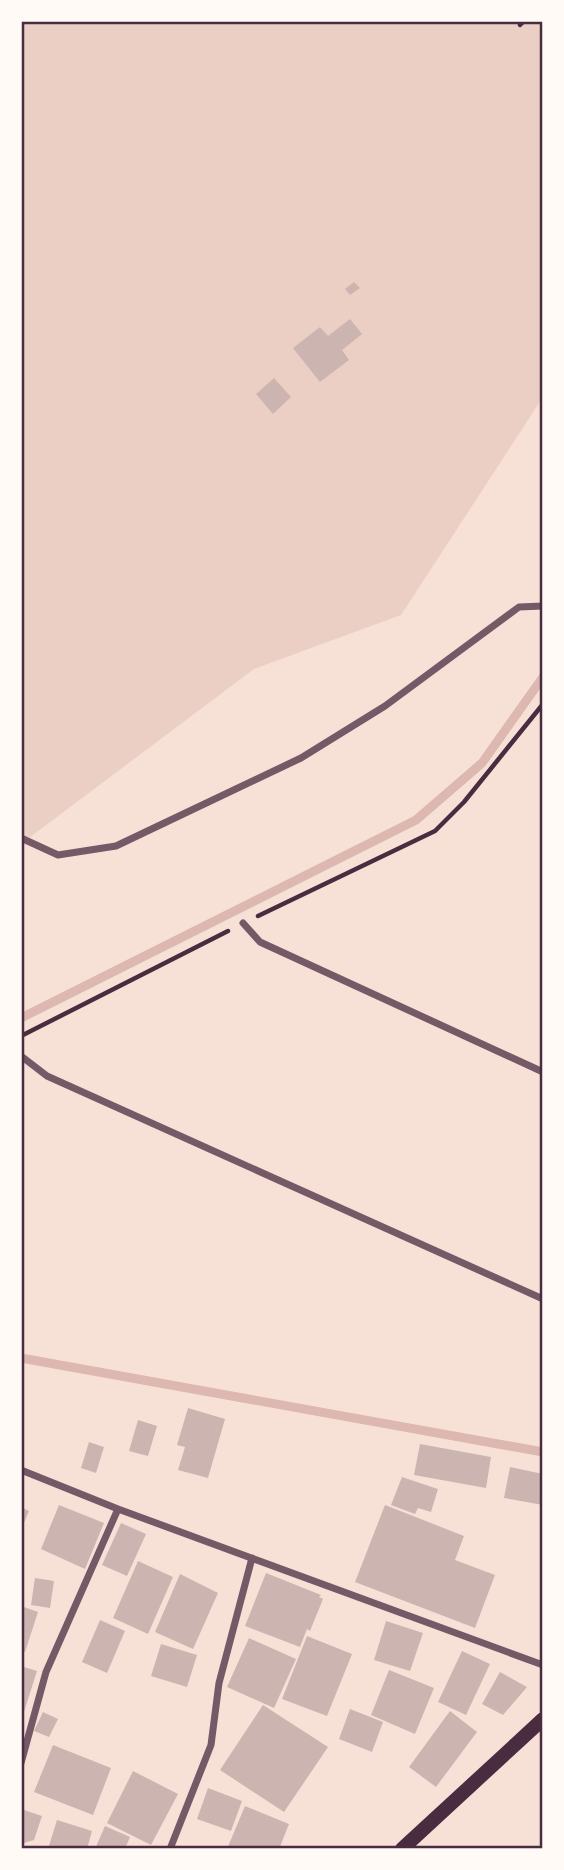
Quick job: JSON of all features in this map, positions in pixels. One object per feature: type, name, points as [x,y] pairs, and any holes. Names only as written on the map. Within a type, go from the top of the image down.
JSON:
[{"type":"main road","points":[[402,1849],[543,1718]]},
{"type":"street","points":[[21,838],[58,855],[116,846],[301,758],[385,706],[519,607],[543,606]]},
{"type":"street","points":[[243,923],[260,942],[543,1072]]},
{"type":"street","points":[[21,1056],[47,1076],[543,1299]]},
{"type":"street","points":[[21,1470],[118,1509],[543,1665]]},
{"type":"street","points":[[21,1763],[46,1672],[118,1509]]},
{"type":"street","points":[[170,1849],[211,1745],[219,1683],[252,1558]]},
{"type":"path","points":[[21,1036],[243,923],[435,831],[464,802],[543,704]]},
{"type":"shaded area","points":[[21,21],[543,21],[543,397],[401,615],[254,669],[21,844]]},
{"type":"building","points":[[354,282],[360,288],[350,295],[345,289]]},
{"type":"building","points":[[350,319],[362,334],[342,350],[349,360],[320,382],[293,348],[320,327],[328,336]]},
{"type":"building","points":[[274,378],[291,397],[273,414],[256,394]]},
{"type":"building","points":[[188,1408],[225,1419],[208,1478],[178,1470],[185,1447],[177,1445]]},
{"type":"building","points":[[138,1420],[157,1426],[148,1456],[129,1451]]},
{"type":"building","points":[[89,1442],[104,1447],[96,1473],[81,1468]]},
{"type":"building","points":[[420,1444],[491,1457],[486,1488],[414,1475]]},
{"type":"building","points":[[510,1467],[543,1474],[543,1505],[504,1498]]},
{"type":"building","points":[[402,1477],[438,1489],[431,1512],[418,1508],[415,1514],[391,1505]]},
{"type":"building","points":[[59,1505],[104,1523],[85,1569],[41,1549]]},
{"type":"building","points":[[385,1505],[464,1536],[455,1560],[495,1575],[475,1628],[355,1582]]},
{"type":"building","points":[[21,1507],[29,1511],[21,1530]]},
{"type":"building","points":[[121,1523],[146,1534],[127,1576],[102,1565]]},
{"type":"building","points":[[138,1561],[173,1577],[148,1634],[113,1618]]},
{"type":"building","points":[[266,1573],[321,1595],[319,1597],[323,1599],[310,1631],[307,1629],[300,1647],[245,1626]]},
{"type":"building","points":[[180,1574],[218,1593],[193,1649],[155,1632]]},
{"type":"building","points":[[35,1578],[54,1581],[50,1608],[31,1605]]},
{"type":"building","points":[[21,1606],[38,1612],[25,1652],[21,1651]]},
{"type":"building","points":[[100,1620],[125,1631],[107,1673],[82,1662]]},
{"type":"building","points":[[386,1621],[423,1633],[410,1671],[374,1660]]},
{"type":"building","points":[[307,1636],[352,1654],[327,1716],[282,1699]]},
{"type":"building","points":[[249,1638],[296,1659],[274,1708],[227,1687]]},
{"type":"building","points":[[161,1644],[197,1655],[187,1687],[151,1676]]},
{"type":"building","points":[[462,1651],[490,1664],[466,1715],[438,1702]]},
{"type":"building","points":[[21,1666],[37,1671],[22,1718],[21,1718]]},
{"type":"building","points":[[389,1670],[434,1688],[415,1734],[371,1715]]},
{"type":"building","points":[[500,1672],[527,1687],[503,1715],[482,1704]]},
{"type":"building","points":[[263,1705],[328,1747],[284,1812],[220,1770]]},
{"type":"building","points":[[350,1709],[383,1722],[372,1752],[339,1739]]},
{"type":"building","points":[[450,1711],[477,1732],[436,1787],[409,1767]]},
{"type":"building","points":[[43,1712],[58,1719],[49,1737],[34,1731]]},
{"type":"building","points":[[53,1745],[111,1768],[93,1815],[34,1792]]},
{"type":"building","points":[[133,1771],[178,1794],[151,1845],[107,1823]]},
{"type":"building","points":[[208,1788],[242,1801],[231,1831],[197,1819]]},
{"type":"building","points":[[245,1806],[289,1824],[279,1849],[227,1849]]},
{"type":"building","points":[[21,1809],[42,1816],[34,1840],[24,1843],[21,1842]]},
{"type":"building","points":[[57,1820],[92,1831],[87,1849],[48,1849]]},
{"type":"building","points":[[105,1826],[130,1837],[125,1849],[95,1849]]},
{"type":"waterway","points":[[21,1018],[416,820],[482,763],[543,677]]},
{"type":"waterway","points":[[21,1358],[543,1452]]}]
